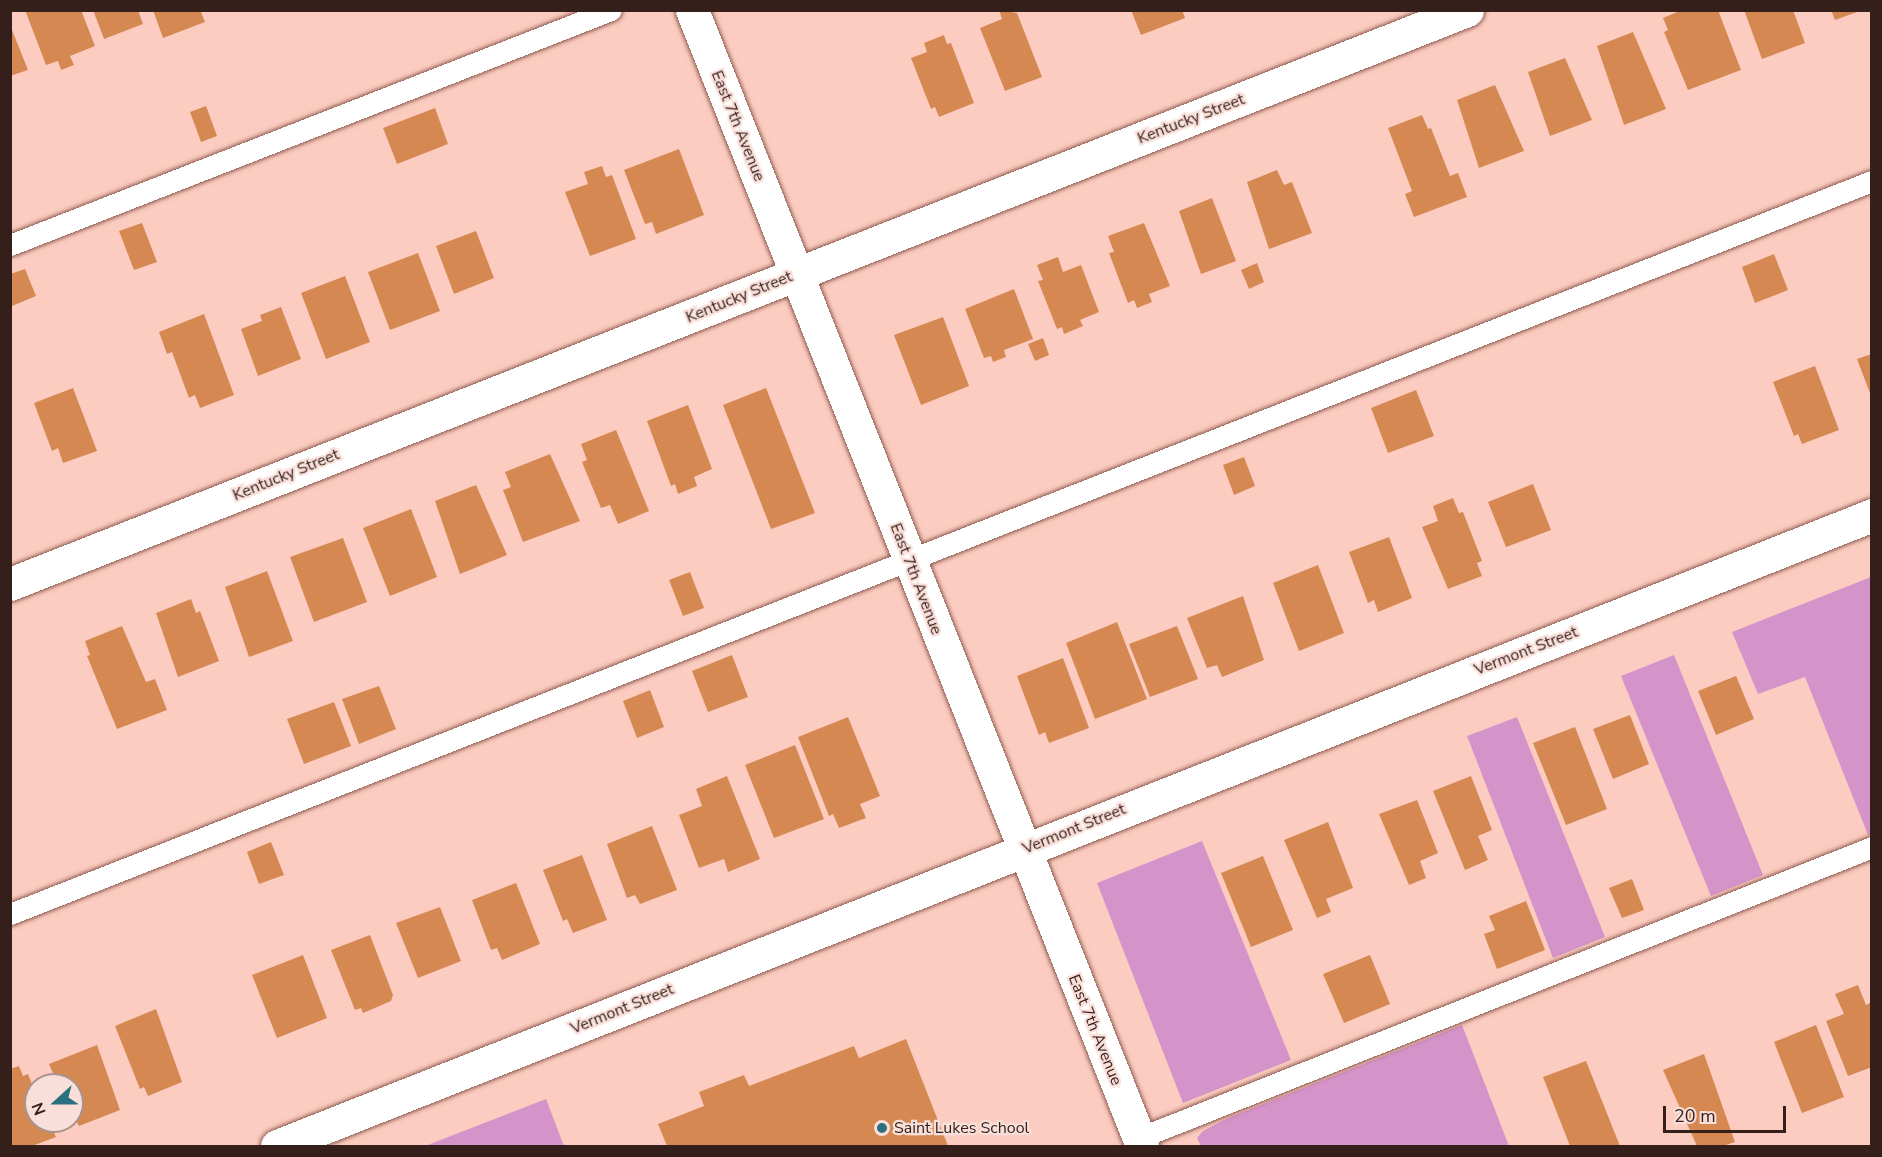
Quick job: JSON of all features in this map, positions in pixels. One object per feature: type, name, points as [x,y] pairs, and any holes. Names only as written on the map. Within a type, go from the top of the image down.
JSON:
[{"type":"street","name":"East 7th Avenue","points":[[692,10],[1022,850],[1140,1142]]},
{"type":"street","name":"Kentucky Street","points":[[10,584],[1467,10]]},
{"type":"street","name":"Vermont Street","points":[[277,1146],[1872,515]]},
{"type":"lane","points":[[10,246],[611,10]]},
{"type":"lane","points":[[10,914],[1872,181]]},
{"type":"lane","points":[[1140,1142],[1872,847]]},
{"type":"shaded area","points":[[1871,577],[1872,833],[1868,835],[1805,677],[1758,694],[1732,632]]},
{"type":"shaded area","points":[[1674,655],[1763,875],[1711,896],[1621,676]]},
{"type":"shaded area","points":[[1517,717],[1605,937],[1553,958],[1467,736]]},
{"type":"shaded area","points":[[1202,841],[1291,1060],[1183,1103],[1097,883]]},
{"type":"shaded area","points":[[1462,1025],[1509,1146],[1201,1146],[1197,1138],[1203,1131],[1228,1118]]},
{"type":"shaded area","points":[[546,1099],[564,1146],[425,1146]]},
{"type":"building","points":[[25,10],[81,10],[95,46],[70,56],[74,65],[61,70],[58,61],[46,65]]},
{"type":"building","points":[[93,10],[138,10],[143,24],[104,39]]},
{"type":"building","points":[[153,10],[200,10],[205,22],[163,38]]},
{"type":"building","points":[[999,10],[1017,13],[1042,77],[1005,91],[980,28],[1002,19]]},
{"type":"building","points":[[1131,10],[1182,10],[1185,18],[1141,35]]},
{"type":"building","points":[[1682,10],[1718,10],[1741,70],[1688,90],[1664,32],[1668,30],[1663,18]]},
{"type":"building","points":[[1744,10],[1793,10],[1805,43],[1762,59]]},
{"type":"building","points":[[1831,10],[1860,10],[1860,11],[1835,20]]},
{"type":"building","points":[[10,25],[28,70],[10,76]]},
{"type":"building","points":[[1633,32],[1666,109],[1624,125],[1597,46]]},
{"type":"building","points":[[944,35],[947,44],[951,43],[974,103],[939,117],[935,107],[931,109],[911,58],[927,52],[924,43]]},
{"type":"building","points":[[1565,58],[1592,120],[1550,136],[1528,72]]},
{"type":"building","points":[[1495,85],[1524,151],[1479,168],[1457,100]]},
{"type":"building","points":[[206,106],[217,136],[201,142],[190,112]]},
{"type":"building","points":[[435,108],[448,144],[397,164],[383,128]]},
{"type":"building","points":[[1422,115],[1428,129],[1431,128],[1450,176],[1458,173],[1467,197],[1414,217],[1405,194],[1412,191],[1388,128]]},
{"type":"building","points":[[679,149],[704,215],[656,234],[652,222],[645,224],[624,170]]},
{"type":"building","points":[[602,166],[606,177],[612,175],[636,239],[590,256],[565,192],[588,184],[584,172]]},
{"type":"building","points":[[1277,170],[1284,185],[1292,182],[1312,233],[1269,249],[1247,182]]},
{"type":"building","points":[[1212,198],[1236,261],[1201,274],[1179,211]]},
{"type":"building","points":[[142,223],[157,262],[134,270],[119,231]]},
{"type":"building","points":[[1144,223],[1170,286],[1149,294],[1152,302],[1137,308],[1134,300],[1128,303],[1109,253],[1114,252],[1108,236]]},
{"type":"building","points":[[476,231],[494,278],[454,294],[436,246]]},
{"type":"building","points":[[418,253],[440,311],[390,330],[368,272]]},
{"type":"building","points":[[1774,254],[1788,290],[1755,303],[1742,267]]},
{"type":"building","points":[[1058,257],[1063,272],[1081,265],[1099,312],[1080,320],[1083,326],[1064,334],[1062,327],[1057,329],[1038,281],[1043,280],[1037,265]]},
{"type":"building","points":[[1257,263],[1264,282],[1249,289],[1241,270]]},
{"type":"building","points":[[25,269],[36,296],[12,306],[10,274]]},
{"type":"building","points":[[345,276],[370,342],[326,359],[301,293]]},
{"type":"building","points":[[1014,289],[1033,339],[1004,350],[1006,357],[993,362],[991,356],[984,358],[965,309]]},
{"type":"building","points":[[281,307],[301,359],[258,376],[241,329],[262,321],[260,315]]},
{"type":"building","points":[[204,314],[234,395],[200,408],[195,395],[189,398],[172,352],[167,354],[159,332]]},
{"type":"building","points":[[943,317],[969,386],[921,405],[894,335]]},
{"type":"building","points":[[1043,338],[1049,355],[1035,361],[1028,344]]},
{"type":"building","points":[[1872,354],[1872,396],[1871,396],[1857,359]]},
{"type":"building","points":[[1815,366],[1839,430],[1802,444],[1798,434],[1794,436],[1773,382]]},
{"type":"building","points":[[73,388],[97,451],[63,463],[58,448],[52,451],[34,403]]},
{"type":"building","points":[[766,388],[815,513],[771,529],[723,405]]},
{"type":"building","points":[[1416,390],[1434,436],[1388,453],[1371,408]]},
{"type":"building","points":[[688,405],[712,469],[694,477],[697,486],[678,494],[675,484],[671,486],[647,421]]},
{"type":"building","points":[[616,430],[649,511],[618,524],[610,505],[601,508],[582,462],[587,460],[581,444]]},
{"type":"building","points":[[550,454],[580,521],[523,542],[503,490],[511,487],[505,472]]},
{"type":"building","points":[[1244,457],[1255,486],[1234,495],[1223,465]]},
{"type":"building","points":[[1533,484],[1551,530],[1506,547],[1488,502]]},
{"type":"building","points":[[476,485],[507,555],[460,574],[435,501]]},
{"type":"building","points":[[1453,498],[1459,513],[1463,512],[1482,561],[1477,563],[1482,576],[1448,589],[1422,527],[1438,521],[1433,506]]},
{"type":"building","points":[[411,509],[437,577],[390,596],[363,528]]},
{"type":"building","points":[[1389,537],[1412,598],[1378,612],[1374,600],[1368,603],[1349,552]]},
{"type":"building","points":[[343,538],[367,602],[314,622],[290,557]]},
{"type":"building","points":[[1318,565],[1344,633],[1299,651],[1273,583]]},
{"type":"building","points":[[267,571],[293,641],[249,657],[225,587]]},
{"type":"building","points":[[690,572],[704,608],[683,616],[669,580]]},
{"type":"building","points":[[1243,596],[1264,660],[1222,677],[1217,665],[1207,668],[1187,618]]},
{"type":"building","points":[[191,599],[196,613],[200,611],[219,661],[178,677],[156,613]]},
{"type":"building","points":[[1117,622],[1147,699],[1095,719],[1066,643]]},
{"type":"building","points":[[122,626],[146,682],[155,679],[167,710],[117,729],[87,656],[90,655],[85,641]]},
{"type":"building","points":[[1177,626],[1198,679],[1150,697],[1129,644]]},
{"type":"building","points":[[732,655],[748,697],[708,712],[692,671]]},
{"type":"building","points":[[1063,658],[1089,728],[1049,743],[1045,732],[1039,735],[1017,676]]},
{"type":"building","points":[[1736,676],[1754,719],[1716,735],[1698,691]]},
{"type":"building","points":[[379,686],[396,729],[359,744],[342,699]]},
{"type":"building","points":[[650,690],[664,727],[637,738],[623,701]]},
{"type":"building","points":[[334,702],[351,746],[304,764],[287,719]]},
{"type":"building","points":[[1630,715],[1649,764],[1613,779],[1593,729]]},
{"type":"building","points":[[848,717],[880,796],[860,804],[866,818],[839,828],[833,814],[829,816],[798,737]]},
{"type":"building","points":[[1575,727],[1607,809],[1566,825],[1533,743]]},
{"type":"building","points":[[795,745],[824,819],[774,838],[745,765]]},
{"type":"building","points":[[727,776],[760,859],[728,872],[724,859],[699,868],[679,815],[702,806],[696,789]]},
{"type":"building","points":[[1471,776],[1492,830],[1478,836],[1488,860],[1465,870],[1433,791]]},
{"type":"building","points":[[1417,800],[1438,853],[1420,861],[1426,878],[1409,885],[1379,814]]},
{"type":"building","points":[[1328,822],[1353,888],[1326,899],[1331,912],[1317,918],[1284,840]]},
{"type":"building","points":[[652,826],[677,890],[640,904],[635,895],[627,898],[607,844]]},
{"type":"building","points":[[271,842],[284,875],[259,884],[247,852]]},
{"type":"building","points":[[582,855],[607,920],[573,933],[567,919],[563,921],[543,870]]},
{"type":"building","points":[[1263,856],[1293,930],[1251,947],[1221,873]]},
{"type":"building","points":[[1632,879],[1644,910],[1622,918],[1609,888]]},
{"type":"building","points":[[516,883],[540,944],[502,960],[497,948],[491,950],[472,900]]},
{"type":"building","points":[[1526,901],[1545,950],[1497,969],[1484,934],[1495,930],[1489,916]]},
{"type":"building","points":[[440,907],[461,961],[418,978],[396,923]]},
{"type":"building","points":[[370,935],[393,995],[391,1001],[363,1013],[361,1008],[355,1010],[331,950]]},
{"type":"building","points":[[303,955],[327,1018],[277,1038],[252,975]]},
{"type":"building","points":[[1370,955],[1390,1004],[1344,1023],[1323,974]]},
{"type":"building","points":[[1858,985],[1866,1005],[1870,1003],[1872,1008],[1872,1067],[1848,1076],[1826,1021],[1844,1014],[1835,994]]},
{"type":"building","points":[[156,1009],[182,1082],[148,1096],[144,1087],[140,1089],[115,1026]]},
{"type":"building","points":[[1816,1025],[1844,1097],[1802,1113],[1774,1042]]},
{"type":"building","points":[[906,1039],[948,1146],[667,1146],[658,1124],[704,1106],[699,1092],[744,1075],[749,1086],[854,1046],[859,1058]]},
{"type":"building","points":[[97,1045],[120,1110],[84,1124],[84,1073],[53,1073],[49,1064]]},
{"type":"building","points":[[1704,1054],[1735,1142],[1723,1146],[1697,1146],[1663,1070]]},
{"type":"building","points":[[1586,1061],[1620,1146],[1570,1146],[1543,1077]]},
{"type":"building","points":[[19,1066],[24,1076],[24,1133],[54,1133],[56,1137],[32,1146],[10,1146],[10,1069]]},
{"type":"place","name":"Saint Lukes School","points":[[882,1128]]}]
